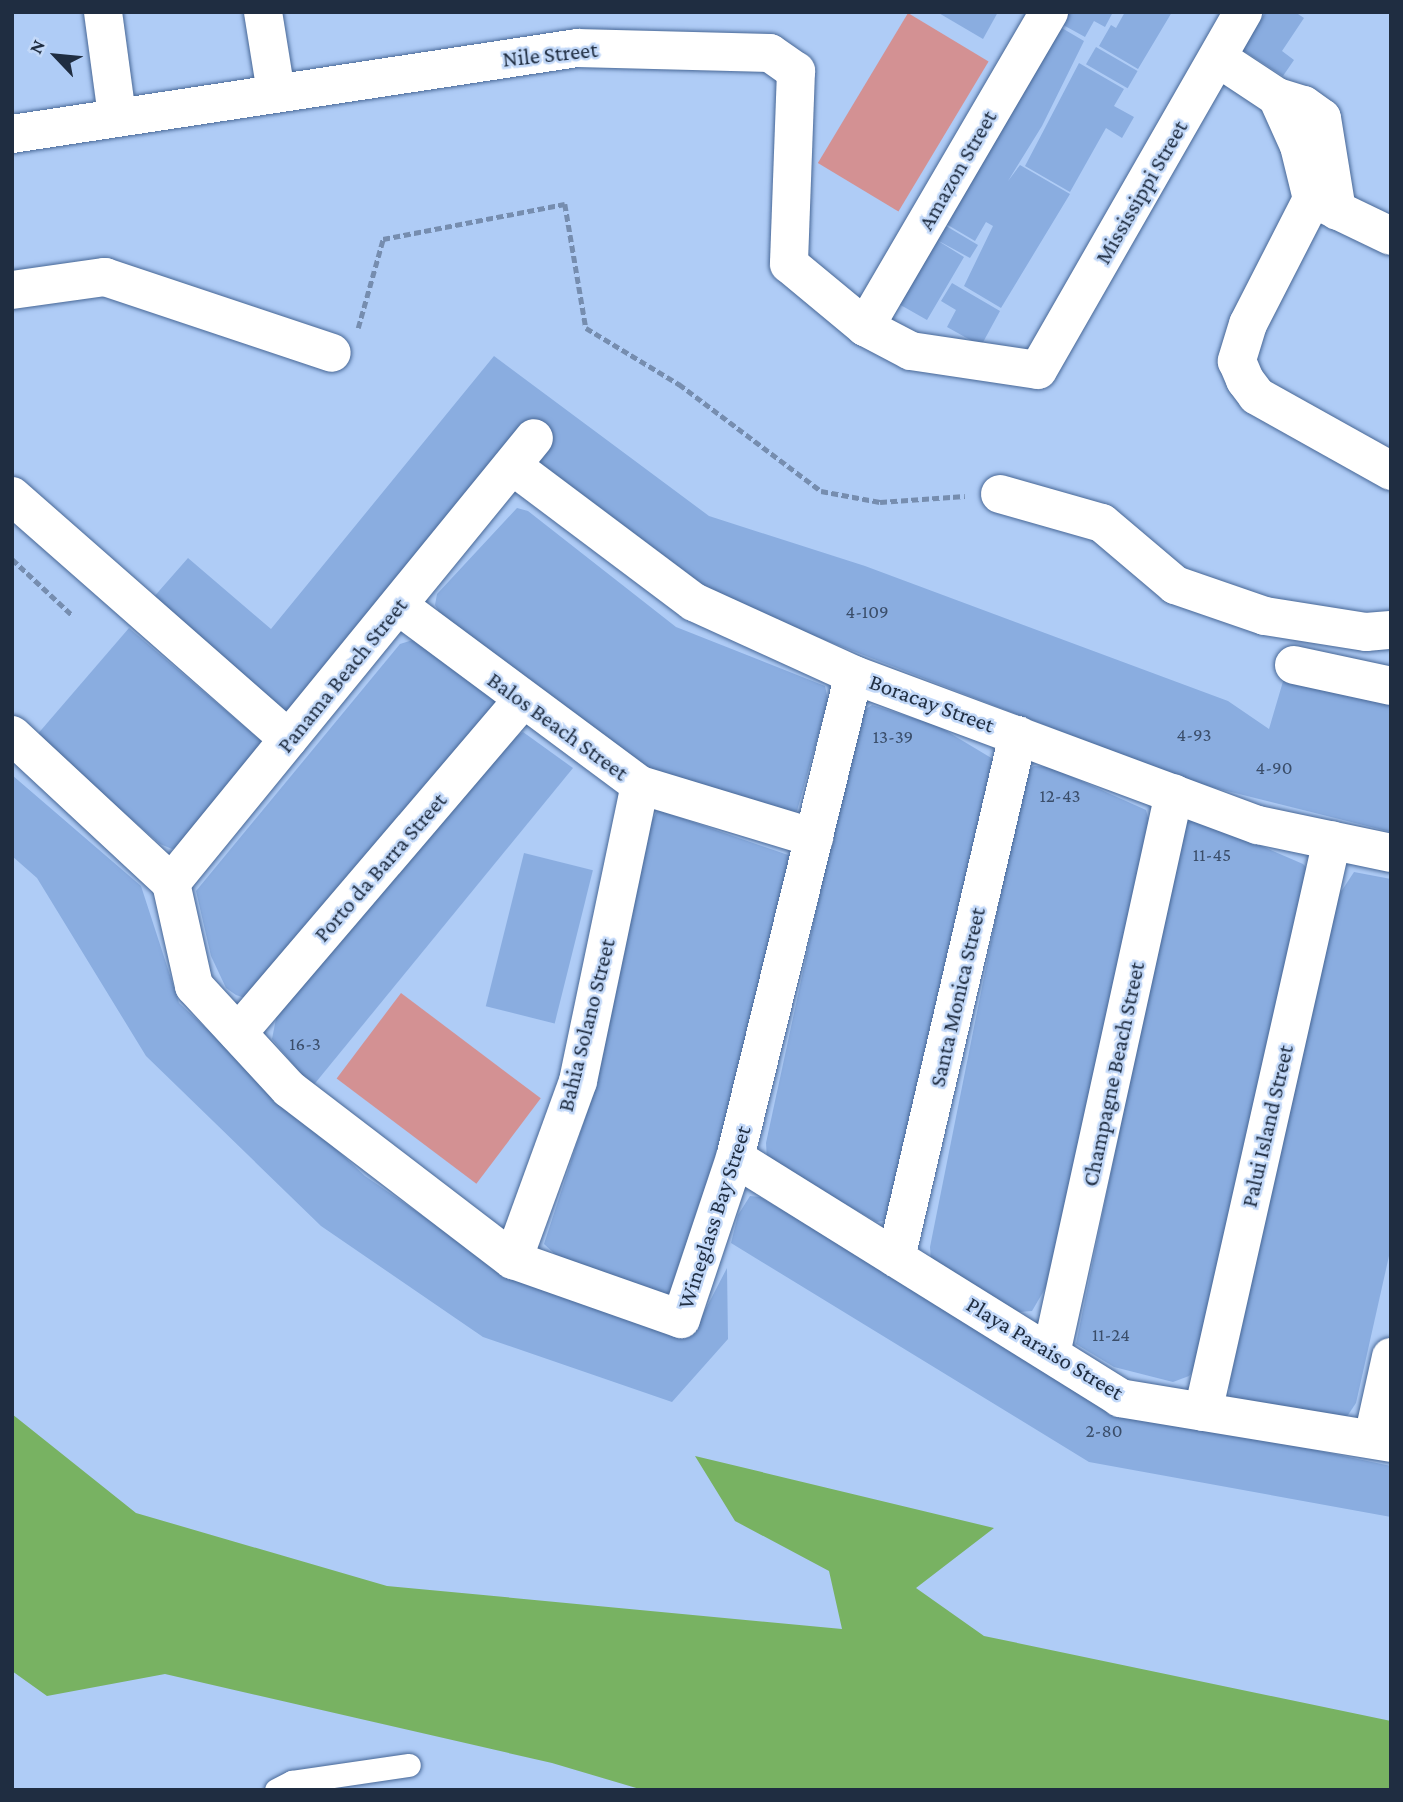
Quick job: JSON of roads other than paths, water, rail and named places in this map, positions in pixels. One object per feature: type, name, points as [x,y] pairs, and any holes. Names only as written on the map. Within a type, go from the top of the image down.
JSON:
[{"type":"street","points":[[103,12],[117,116]]},
{"type":"street","points":[[263,12],[276,92]]},
{"type":"street","name":"Amazon Street","points":[[865,327],[1049,12]]},
{"type":"street","name":"Mississippi Street","points":[[865,327],[911,351],[1038,370],[1243,12]]},
{"type":"street","name":"Nile Street","points":[[12,134],[577,48],[770,53],[796,71],[789,264],[865,327]]},
{"type":"street","points":[[1218,58],[1277,97],[1304,105],[1322,118],[1325,205],[1248,324],[1237,361],[1257,396],[1391,471]]},
{"type":"street","points":[[1325,205],[1391,236]]},
{"type":"street","points":[[12,290],[105,277],[332,353]]},
{"type":"street","name":"Panama Beach Street","points":[[171,883],[524,452]]},
{"type":"street","name":"Boracay Street","points":[[524,452],[694,602],[854,675],[1258,825],[1391,853]]},
{"type":"street","points":[[1000,494],[1102,523],[1175,585],[1265,616],[1366,632],[1391,630]]},
{"type":"street","points":[[12,496],[289,740]]},
{"type":"street","name":"Balos Beach Street","points":[[399,606],[522,701],[640,785],[814,838]]},
{"type":"street","points":[[1294,665],[1391,686]]},
{"type":"street","name":"Wineglass Bay Street","points":[[171,883],[194,986],[289,1089],[513,1260],[681,1319],[736,1158],[854,675]]},
{"type":"street","name":"Porto da Barra Street","points":[[238,1033],[522,701]]},
{"type":"street","points":[[12,735],[171,883]]},
{"type":"street","name":"Santa Monica Street","points":[[896,1258],[1018,735]]},
{"type":"street","name":"Bahia Solano Street","points":[[513,1260],[578,1081],[640,785]]},
{"type":"street","name":"Champagne Beach Street","points":[[1051,1354],[1174,793]]},
{"type":"street","name":"Palui Island Street","points":[[1203,1412],[1332,840]]},
{"type":"street","name":"Playa Paraiso Street","points":[[736,1158],[1120,1398],[1382,1441]]},
{"type":"street","points":[[1382,1441],[1391,1357]]},
{"type":"lane","points":[[276,1790],[292,1782],[410,1765]]}]
